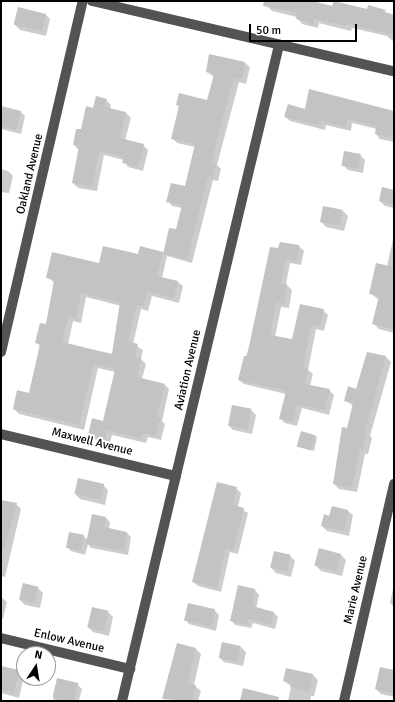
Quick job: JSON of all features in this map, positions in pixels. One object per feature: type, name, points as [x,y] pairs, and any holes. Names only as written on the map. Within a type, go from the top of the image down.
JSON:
[{"type":"street","name":"Oakland Avenue","points":[[1,352],[4,328],[83,1]]},
{"type":"street","points":[[92,1],[394,71]]},
{"type":"street","name":"Aviation Avenue","points":[[122,701],[279,45]]},
{"type":"street","name":"Maxwell Avenue","points":[[1,434],[176,476]]},
{"type":"street","name":"Marie Avenue","points":[[344,701],[394,484]]},
{"type":"street","name":"Enlow Avenue","points":[[1,638],[130,669]]},
{"type":"building","points":[[264,1],[312,1],[332,6],[334,1],[367,9],[368,5],[386,10],[385,12],[394,15],[394,35],[347,24],[346,26],[315,19],[313,24],[296,19],[297,13],[263,6]]},
{"type":"building","points":[[18,7],[46,14],[42,31],[14,24]]},
{"type":"building","points":[[209,54],[245,62],[242,79],[234,78],[211,163],[216,164],[213,177],[208,176],[187,259],[163,254],[169,228],[176,229],[182,205],[166,202],[171,183],[185,186],[195,144],[171,139],[179,106],[176,105],[179,93],[207,100],[214,74],[206,72]]},
{"type":"building","points":[[309,89],[394,111],[391,138],[375,134],[376,126],[348,119],[346,127],[321,121],[320,126],[284,117],[288,104],[305,109]]},
{"type":"building","points":[[96,96],[107,99],[105,107],[126,112],[120,138],[144,144],[138,167],[122,163],[124,157],[99,151],[92,187],[72,183],[79,146],[73,145],[76,129],[81,129],[86,106],[93,108]]},
{"type":"building","points":[[1,106],[21,111],[16,130],[1,126]]},
{"type":"building","points":[[344,151],[361,154],[358,169],[341,166]]},
{"type":"building","points":[[382,187],[394,190],[394,205],[379,201]]},
{"type":"building","points":[[323,206],[343,210],[340,226],[320,222]]},
{"type":"building","points":[[280,242],[299,245],[297,261],[286,259],[281,283],[287,284],[284,304],[276,302],[270,335],[292,339],[300,304],[324,309],[320,327],[311,325],[303,367],[308,369],[305,384],[330,389],[325,410],[297,404],[293,422],[279,419],[286,391],[238,380],[244,356],[247,356],[270,247],[278,248]]},
{"type":"building","points":[[103,246],[138,254],[140,246],[163,252],[157,276],[178,281],[174,298],[147,292],[143,307],[137,305],[128,341],[138,344],[135,357],[141,358],[137,377],[165,384],[157,417],[161,418],[156,436],[143,433],[141,439],[107,430],[105,439],[88,435],[92,418],[103,421],[115,369],[94,364],[79,425],[13,409],[17,390],[29,393],[40,344],[35,343],[40,323],[46,324],[54,280],[46,278],[52,252],[99,263]],"holes":[[[81,293],[120,302],[112,354],[62,342],[68,317],[76,318]]]},
{"type":"building","points":[[376,263],[394,267],[394,329],[372,324],[379,296],[369,294]]},
{"type":"building","points":[[367,352],[386,356],[365,432],[367,432],[363,450],[360,449],[352,488],[333,484],[342,427],[347,428],[353,403],[344,401],[348,386],[356,389]]},
{"type":"building","points":[[232,405],[252,409],[248,429],[228,426]]},
{"type":"building","points":[[301,431],[315,435],[311,451],[297,446]]},
{"type":"building","points":[[78,478],[104,484],[101,500],[74,494]]},
{"type":"building","points":[[217,482],[237,487],[233,505],[244,508],[233,550],[226,548],[217,588],[192,582]]},
{"type":"building","points":[[1,500],[17,503],[5,547],[1,547]]},
{"type":"building","points":[[332,506],[348,510],[344,531],[321,526],[324,514],[329,516]]},
{"type":"building","points":[[92,514],[106,517],[104,527],[127,532],[124,551],[86,544]]},
{"type":"building","points":[[69,532],[84,535],[81,551],[66,548]]},
{"type":"building","points":[[319,548],[341,554],[337,571],[314,565]]},
{"type":"building","points":[[274,551],[291,555],[287,571],[270,568]]},
{"type":"building","points":[[23,583],[39,587],[34,603],[19,599]]},
{"type":"building","points":[[238,585],[255,589],[252,606],[274,612],[271,625],[248,619],[247,625],[230,621]]},
{"type":"building","points":[[188,603],[215,609],[211,627],[184,621]]},
{"type":"building","points":[[92,607],[109,611],[104,631],[87,627]]},
{"type":"building","points":[[222,642],[241,646],[237,662],[219,658]]},
{"type":"building","points":[[177,643],[196,648],[188,683],[196,685],[192,701],[162,699]]},
{"type":"building","points":[[1,666],[16,669],[16,684],[14,693],[1,690]]},
{"type":"building","points":[[380,667],[394,670],[394,694],[375,689]]},
{"type":"building","points":[[286,668],[313,674],[309,692],[290,687],[291,683],[283,681]]},
{"type":"building","points":[[57,678],[78,683],[74,701],[53,697]]},
{"type":"building","points":[[243,688],[279,697],[278,701],[240,701]]}]
